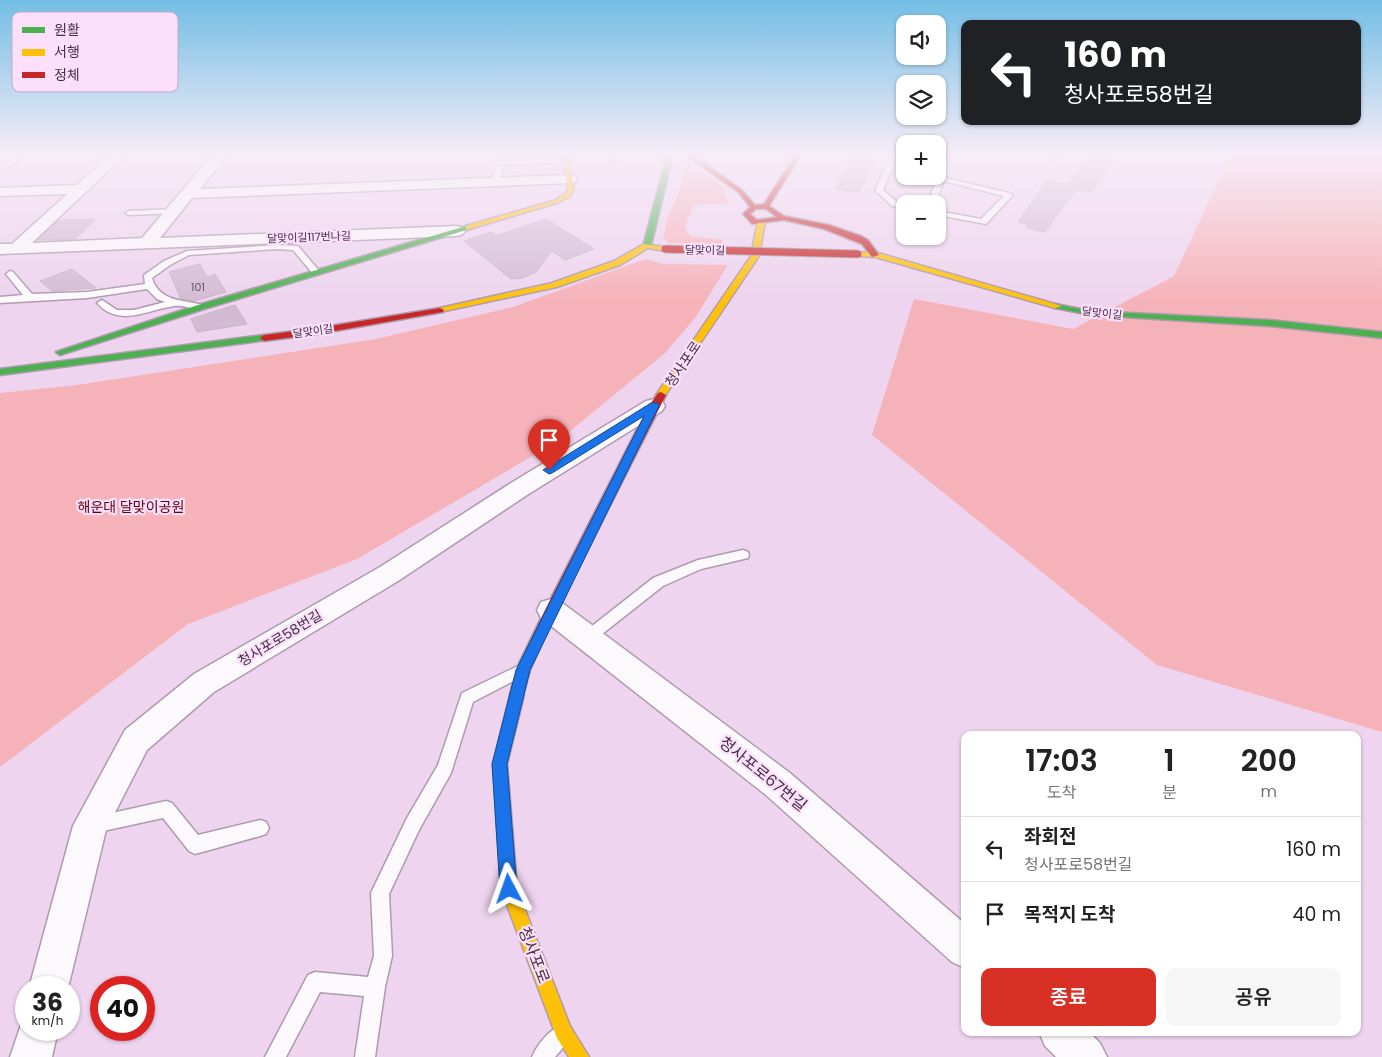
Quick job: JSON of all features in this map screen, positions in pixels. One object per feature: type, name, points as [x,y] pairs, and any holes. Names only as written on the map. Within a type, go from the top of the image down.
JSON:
[{"type":"street","points":[[8,249],[64,203]]},
{"type":"street","points":[[147,243],[181,203]]},
{"type":"street","name":"달맞이길117번나길","points":[[8,249],[457,232],[551,203]]},
{"type":"street","points":[[647,246],[658,203]]},
{"type":"street","points":[[750,203],[753,207]]},
{"type":"street","points":[[781,217],[777,210],[766,206],[753,207],[746,214],[749,218],[761,222],[769,222],[781,217],[847,233],[865,243],[875,254]]},
{"type":"street","name":"청사포로","points":[[580,1057],[563,1032],[509,889],[500,764],[523,670],[551,610],[654,406],[755,256],[761,222]]},
{"type":"street","name":"달맞이길","points":[[35,367],[65,349],[457,232]]},
{"type":"street","name":"달맞이길","points":[[0,372],[318,331],[461,306],[554,285],[617,263],[647,246],[665,249],[875,254],[1057,306],[1091,313],[1269,323],[1382,335]]},
{"type":"street","name":"청사포로58번길","points":[[51,976],[90,826],[136,740],[204,683],[389,574],[519,489],[654,406]]},
{"type":"street","name":"청사포로67번길","points":[[551,610],[778,784],[961,946]]},
{"type":"street","points":[[1063,1036],[1086,1057]]},
{"type":"street","points":[[31,1057],[35,1041]]},
{"type":"lane","points":[[946,215],[982,222],[1001,203]]},
{"type":"lane","points":[[129,213],[175,211]]},
{"type":"lane","points":[[201,308],[162,300],[148,286],[147,277],[167,263],[187,253],[277,248],[295,248],[316,273]]},
{"type":"lane","points":[[10,274],[30,297]]},
{"type":"lane","points":[[0,300],[87,295],[148,286]]},
{"type":"lane","points":[[102,303],[115,313],[134,313],[176,302]]},
{"type":"lane","points":[[587,638],[658,582],[698,565],[743,555]]},
{"type":"lane","points":[[365,1057],[375,987],[383,956],[380,893],[413,824],[445,768],[467,698],[523,670]]},
{"type":"lane","points":[[90,826],[166,809],[195,845],[260,828]]},
{"type":"lane","points":[[275,1057],[316,982],[375,987]]},
{"type":"lane","points":[[542,1057],[563,1032]]},
{"type":"green space","points":[[674,203],[722,203],[694,205],[685,227],[690,236],[723,240],[721,244],[669,243],[663,238],[668,216]]},
{"type":"green space","points":[[1208,203],[1382,203],[1382,732],[1157,665],[872,435],[914,299],[1073,329],[1174,276]]},
{"type":"green space","name":"해운대 달맞이공원","points":[[645,259],[664,264],[728,265],[695,318],[665,353],[558,441],[357,559],[188,624],[0,767],[0,393],[77,385],[376,339],[513,307]]},
{"type":"building","points":[[1031,203],[1066,203],[1045,232],[1027,228],[1027,224],[1018,222]]},
{"type":"building","points":[[96,219],[75,239],[38,240],[59,220]]},
{"type":"building","points":[[546,219],[594,249],[565,260],[552,251],[536,272],[523,278],[511,279],[464,241],[491,232],[496,236]]},
{"type":"building","points":[[200,264],[207,277],[215,274],[226,292],[194,301],[181,299],[169,272]]},
{"type":"building","points":[[72,269],[96,288],[52,291],[40,281]]},
{"type":"building","points":[[235,305],[247,324],[197,332],[191,319]]},
{"type":"traffic: fast","points":[[647,246],[658,203]]},
{"type":"traffic: fast","points":[[60,352],[201,307],[469,228]]},
{"type":"traffic: fast","points":[[1058,306],[1091,313],[1269,323],[1382,335]]},
{"type":"traffic: fast","points":[[0,372],[264,338]]},
{"type":"traffic: slow","points":[[469,228],[551,203]]},
{"type":"traffic: slow","points":[[661,395],[755,256],[761,222]]},
{"type":"traffic: slow","points":[[440,310],[554,285],[617,263],[647,246],[665,249]]},
{"type":"traffic: slow","points":[[858,254],[875,255],[1058,306]]},
{"type":"traffic: slow","points":[[517,695],[500,764],[509,889],[563,1032],[580,1057]]},
{"type":"traffic: jam","points":[[750,203],[753,207]]},
{"type":"traffic: jam","points":[[781,217],[773,210],[759,206],[754,207],[746,214],[755,222],[784,218],[826,227],[858,238],[865,242],[875,255]]},
{"type":"traffic: jam","points":[[665,249],[858,254]]},
{"type":"traffic: jam","points":[[264,338],[318,331],[440,310]]},
{"type":"traffic: jam","points":[[517,695],[523,670],[551,610],[661,395]]},
{"type":"route","points":[[509,889],[500,764],[523,670],[551,610],[654,406],[549,470]]}]
